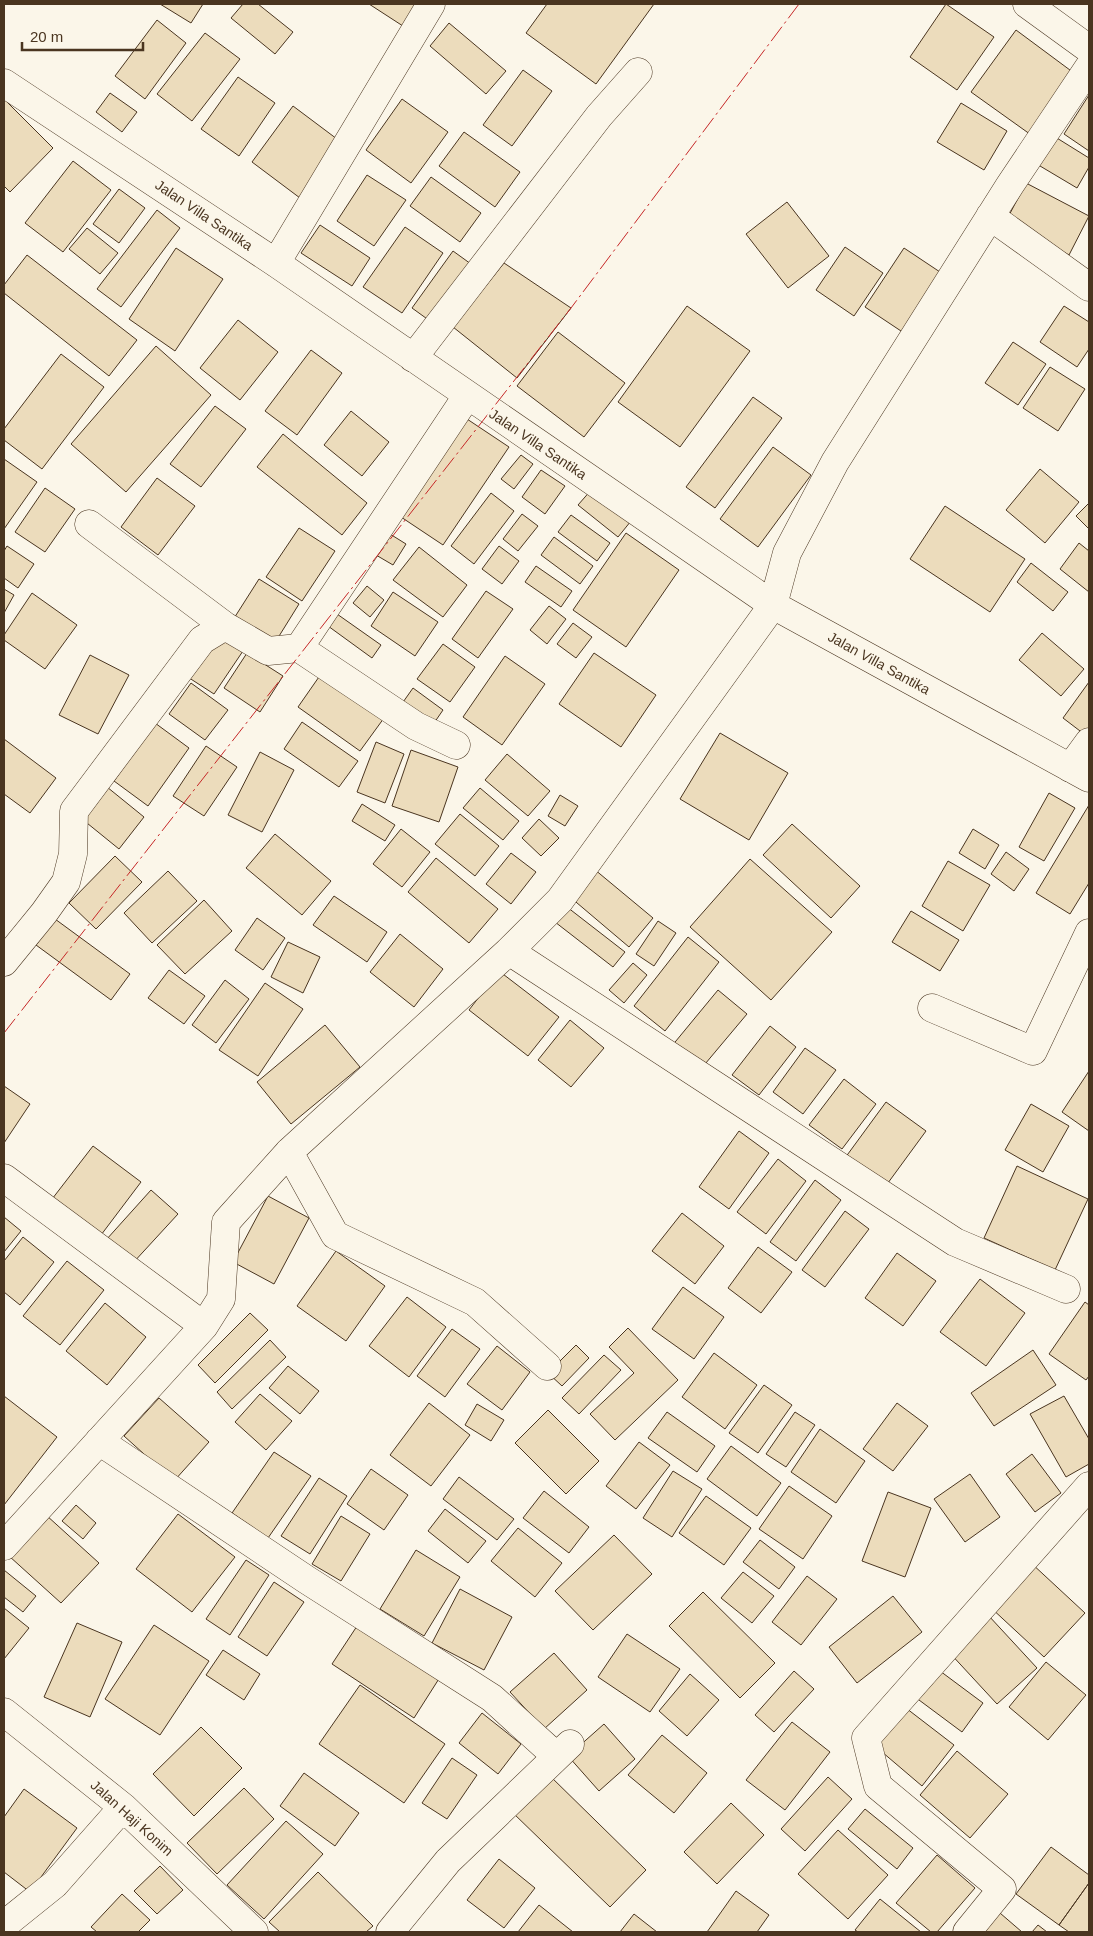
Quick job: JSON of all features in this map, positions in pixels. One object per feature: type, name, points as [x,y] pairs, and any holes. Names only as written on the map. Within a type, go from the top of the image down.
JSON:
[{"type":"street","points":[[276,263],[431,4]]},
{"type":"street","points":[[1026,4],[1089,49]]},
{"type":"street","points":[[4,1546],[204,1326],[221,1299],[226,1222],[289,1152],[509,951],[560,900],[774,605],[787,553],[835,462],[990,216],[1089,68]]},
{"type":"street","points":[[413,358],[599,116],[638,72]]},
{"type":"street","name":"Jalan Villa Santika","points":[[4,83],[276,263],[467,396],[774,605],[1080,773]]},
{"type":"street","points":[[990,216],[1089,287]]},
{"type":"street","points":[[299,648],[467,396]]},
{"type":"street","points":[[89,524],[225,626],[268,651],[299,648],[416,726],[456,745]]},
{"type":"street","points":[[4,962],[66,882],[73,854],[74,811],[202,640],[225,626]]},
{"type":"street","points":[[1080,773],[1089,742]]},
{"type":"street","points":[[932,1008],[1033,1051],[1089,933]]},
{"type":"street","points":[[509,951],[955,1242],[1066,1289]]},
{"type":"street","points":[[289,1152],[335,1235],[475,1302],[547,1366]]},
{"type":"street","points":[[4,1178],[204,1326]]},
{"type":"street","points":[[99,1441],[316,1586],[492,1698],[563,1750],[448,1861],[390,1932]]},
{"type":"street","points":[[967,1932],[1002,1889],[878,1786],[866,1738],[1089,1486]]},
{"type":"street","name":"Jalan Haji Konim","points":[[4,1712],[123,1807],[254,1932]]},
{"type":"street","points":[[4,1925],[55,1884],[123,1807]]},
{"type":"building","points":[[160,4],[203,4],[191,23]]},
{"type":"building","points":[[243,4],[258,4],[293,32],[275,54],[231,18]]},
{"type":"building","points":[[369,4],[422,4],[406,28]]},
{"type":"building","points":[[547,4],[654,4],[596,84],[526,33]]},
{"type":"building","points":[[946,4],[994,37],[957,90],[910,57]]},
{"type":"building","points":[[157,20],[186,43],[145,99],[115,76]]},
{"type":"building","points":[[449,23],[506,71],[486,94],[430,46]]},
{"type":"building","points":[[1016,30],[1078,76],[1034,137],[971,92]]},
{"type":"building","points":[[205,33],[240,59],[192,121],[157,94]]},
{"type":"building","points":[[523,70],[552,91],[512,146],[483,125]]},
{"type":"building","points":[[238,77],[275,103],[239,156],[201,129]]},
{"type":"building","points":[[110,93],[137,112],[122,132],[96,112]]},
{"type":"building","points":[[1089,95],[1089,151],[1064,134]]},
{"type":"building","points":[[4,99],[53,148],[10,192],[4,186]]},
{"type":"building","points":[[402,99],[448,132],[411,183],[366,150]]},
{"type":"building","points":[[961,103],[1007,131],[984,170],[937,142]]},
{"type":"building","points":[[293,106],[345,145],[304,201],[252,162]]},
{"type":"building","points":[[464,132],[520,172],[495,207],[439,166]]},
{"type":"building","points":[[1052,135],[1089,158],[1089,167],[1077,188],[1035,163]]},
{"type":"building","points":[[73,161],[111,190],[63,252],[25,223]]},
{"type":"building","points":[[367,175],[406,200],[374,246],[337,221]]},
{"type":"building","points":[[431,177],[481,213],[460,242],[410,206]]},
{"type":"building","points":[[1026,183],[1089,216],[1069,255],[1006,221]]},
{"type":"building","points":[[119,189],[145,208],[119,243],[93,224]]},
{"type":"building","points":[[787,202],[829,256],[788,288],[746,234]]},
{"type":"building","points":[[157,210],[180,228],[121,307],[97,289]]},
{"type":"building","points":[[320,225],[370,258],[352,286],[301,253]]},
{"type":"building","points":[[405,227],[443,253],[402,313],[363,287]]},
{"type":"building","points":[[87,228],[118,253],[100,274],[69,249]]},
{"type":"building","points":[[845,247],[883,273],[854,316],[816,290]]},
{"type":"building","points":[[176,248],[223,279],[175,351],[129,319]]},
{"type":"building","points":[[904,248],[946,276],[907,335],[865,307]]},
{"type":"building","points":[[453,251],[471,264],[430,321],[412,308]]},
{"type":"building","points":[[27,255],[137,340],[109,376],[4,293],[4,285]]},
{"type":"building","points":[[504,263],[571,308],[517,378],[453,327]]},
{"type":"building","points":[[687,306],[750,351],[680,447],[618,402]]},
{"type":"building","points":[[1064,306],[1089,322],[1089,349],[1077,367],[1040,342]]},
{"type":"building","points":[[238,320],[278,352],[240,400],[200,368]]},
{"type":"building","points":[[558,332],[625,383],[584,437],[517,386]]},
{"type":"building","points":[[1013,342],[1046,364],[1018,405],[985,383]]},
{"type":"building","points":[[156,346],[211,395],[126,492],[71,444]]},
{"type":"building","points":[[311,350],[342,373],[297,435],[265,411]]},
{"type":"building","points":[[61,354],[104,387],[42,469],[4,440],[4,429]]},
{"type":"building","points":[[1050,367],[1085,389],[1058,431],[1023,408]]},
{"type":"building","points":[[753,397],[782,418],[715,508],[686,487]]},
{"type":"building","points":[[215,406],[246,429],[201,487],[170,464]]},
{"type":"building","points":[[351,411],[389,442],[362,476],[324,445]]},
{"type":"building","points":[[464,417],[509,447],[443,545],[398,515]]},
{"type":"building","points":[[283,434],[367,503],[342,535],[257,467]]},
{"type":"building","points":[[773,447],[811,475],[758,547],[720,519]]},
{"type":"building","points":[[521,455],[533,464],[514,489],[501,479]]},
{"type":"building","points":[[4,459],[37,482],[4,529]]},
{"type":"building","points":[[1040,469],[1079,502],[1045,543],[1006,510]]},
{"type":"building","points":[[541,470],[565,486],[545,514],[522,497]]},
{"type":"building","points":[[157,478],[195,506],[158,555],[121,527]]},
{"type":"building","points":[[45,488],[75,509],[45,552],[15,532]]},
{"type":"building","points":[[592,489],[631,521],[618,537],[578,505]]},
{"type":"building","points":[[491,493],[514,511],[474,564],[451,546]]},
{"type":"building","points":[[1089,503],[1089,529],[1076,516]]},
{"type":"building","points":[[945,506],[1025,559],[990,612],[910,559]]},
{"type":"building","points":[[522,514],[538,526],[518,551],[503,539]]},
{"type":"building","points":[[571,515],[610,543],[597,561],[558,532]]},
{"type":"building","points":[[299,528],[335,551],[302,601],[266,577]]},
{"type":"building","points":[[626,533],[679,570],[626,647],[573,610]]},
{"type":"building","points":[[390,534],[406,544],[393,565],[376,555]]},
{"type":"building","points":[[554,537],[593,566],[580,584],[541,555]]},
{"type":"building","points":[[1079,543],[1089,551],[1089,592],[1060,569]]},
{"type":"building","points":[[7,546],[34,564],[18,588],[4,578],[4,551]]},
{"type":"building","points":[[499,546],[519,561],[502,584],[482,569]]},
{"type":"building","points":[[419,547],[467,585],[443,617],[393,580]]},
{"type":"building","points":[[1031,563],[1068,592],[1053,611],[1017,582]]},
{"type":"building","points":[[536,566],[572,591],[561,607],[525,582]]},
{"type":"building","points":[[259,579],[299,604],[271,649],[231,623]]},
{"type":"building","points":[[367,586],[384,600],[370,617],[353,603]]},
{"type":"building","points":[[4,589],[14,595],[4,613]]},
{"type":"building","points":[[486,591],[513,609],[478,658],[452,639]]},
{"type":"building","points":[[393,592],[438,622],[415,656],[371,626]]},
{"type":"building","points":[[32,593],[77,625],[45,669],[4,640],[4,635]]},
{"type":"building","points":[[549,606],[566,619],[547,644],[530,630]]},
{"type":"building","points":[[337,614],[381,645],[372,658],[328,626]]},
{"type":"building","points":[[573,623],[592,637],[576,658],[557,644]]},
{"type":"building","points":[[217,632],[245,648],[214,694],[180,672]]},
{"type":"building","points":[[1042,633],[1084,669],[1061,696],[1019,660]]},
{"type":"building","points":[[443,644],[475,667],[450,702],[417,679]]},
{"type":"building","points":[[247,653],[283,676],[260,712],[224,688]]},
{"type":"building","points":[[594,653],[656,695],[621,747],[559,704]]},
{"type":"building","points":[[90,655],[129,675],[98,734],[59,715]]},
{"type":"building","points":[[505,656],[545,684],[502,745],[463,717]]},
{"type":"building","points":[[321,674],[384,718],[360,751],[298,707]]},
{"type":"building","points":[[1089,682],[1089,727],[1084,734],[1063,718]]},
{"type":"building","points":[[191,683],[228,710],[205,740],[169,714]]},
{"type":"building","points":[[413,688],[443,710],[432,726],[401,705]]},
{"type":"building","points":[[302,722],[358,761],[339,787],[284,749]]},
{"type":"building","points":[[155,723],[189,748],[148,806],[114,781]]},
{"type":"building","points":[[720,733],[788,773],[749,840],[680,799]]},
{"type":"building","points":[[4,739],[56,778],[30,813],[4,794]]},
{"type":"building","points":[[376,742],[404,754],[385,803],[357,792]]},
{"type":"building","points":[[206,746],[237,767],[204,816],[173,796]]},
{"type":"building","points":[[411,750],[458,767],[439,822],[392,806]]},
{"type":"building","points":[[260,752],[294,770],[262,832],[228,815]]},
{"type":"building","points":[[507,754],[550,791],[528,816],[485,780]]},
{"type":"building","points":[[107,787],[144,817],[119,849],[82,819]]},
{"type":"building","points":[[480,788],[519,821],[503,840],[463,808]]},
{"type":"building","points":[[1049,793],[1075,808],[1044,861],[1019,847]]},
{"type":"building","points":[[560,795],[578,806],[565,826],[548,816]]},
{"type":"building","points":[[362,804],[395,825],[385,841],[352,821]]},
{"type":"building","points":[[1089,805],[1089,883],[1070,914],[1036,893]]},
{"type":"building","points":[[460,814],[499,846],[475,876],[435,844]]},
{"type":"building","points":[[539,819],[559,838],[541,856],[522,838]]},
{"type":"building","points":[[792,824],[860,886],[831,918],[763,855]]},
{"type":"building","points":[[401,829],[430,852],[402,887],[373,864]]},
{"type":"building","points":[[973,829],[999,845],[985,869],[959,853]]},
{"type":"building","points":[[275,834],[331,881],[302,915],[246,868]]},
{"type":"building","points":[[1006,852],[1029,869],[1014,891],[991,874]]},
{"type":"building","points":[[511,853],[536,872],[511,904],[486,884]]},
{"type":"building","points":[[115,856],[142,882],[96,929],[69,903]]},
{"type":"building","points":[[436,858],[498,909],[469,943],[408,892]]},
{"type":"building","points":[[750,859],[832,932],[771,1000],[690,927]]},
{"type":"building","points":[[948,861],[990,885],[963,931],[922,906]]},
{"type":"building","points":[[594,869],[653,918],[629,947],[570,897]]},
{"type":"building","points":[[168,871],[197,901],[152,943],[124,913]]},
{"type":"building","points":[[334,896],[387,932],[367,962],[313,925]]},
{"type":"building","points":[[204,900],[232,931],[185,974],[157,945]]},
{"type":"building","points":[[567,907],[625,952],[613,967],[555,922]]},
{"type":"building","points":[[911,911],[959,940],[940,971],[892,942]]},
{"type":"building","points":[[257,918],[285,938],[263,970],[235,950]]},
{"type":"building","points":[[55,919],[130,974],[111,1000],[36,945]]},
{"type":"building","points":[[658,921],[676,933],[654,966],[636,954]]},
{"type":"building","points":[[400,934],[443,969],[414,1007],[370,972]]},
{"type":"building","points":[[688,937],[719,962],[665,1031],[634,1006]]},
{"type":"building","points":[[288,942],[320,957],[303,993],[271,977]]},
{"type":"building","points":[[633,963],[647,975],[624,1003],[609,990]]},
{"type":"building","points":[[169,970],[205,996],[184,1024],[148,998]]},
{"type":"building","points":[[499,971],[559,1017],[528,1056],[469,1010]]},
{"type":"building","points":[[225,980],[249,999],[216,1043],[192,1025]]},
{"type":"building","points":[[265,983],[303,1009],[258,1076],[219,1050]]},
{"type":"building","points":[[718,990],[747,1014],[700,1070],[671,1047]]},
{"type":"building","points":[[570,1020],[604,1048],[571,1087],[538,1060]]},
{"type":"building","points":[[325,1025],[360,1067],[291,1124],[257,1082]]},
{"type":"building","points":[[770,1026],[796,1047],[759,1095],[732,1075]]},
{"type":"building","points":[[805,1048],[836,1070],[803,1114],[773,1092]]},
{"type":"building","points":[[1089,1071],[1089,1131],[1062,1112]]},
{"type":"building","points":[[844,1079],[876,1104],[842,1149],[809,1125]]},
{"type":"building","points":[[4,1086],[30,1104],[4,1143]]},
{"type":"building","points":[[886,1102],[926,1131],[885,1187],[845,1158]]},
{"type":"building","points":[[1031,1104],[1069,1126],[1043,1172],[1005,1150]]},
{"type":"building","points":[[739,1131],[769,1153],[729,1209],[699,1187]]},
{"type":"building","points":[[93,1146],[141,1182],[98,1239],[49,1203]]},
{"type":"building","points":[[778,1159],[806,1181],[766,1234],[737,1212]]},
{"type":"building","points":[[1017,1166],[1088,1199],[1055,1270],[984,1238]]},
{"type":"building","points":[[815,1180],[841,1200],[796,1261],[770,1242]]},
{"type":"building","points":[[151,1190],[178,1214],[132,1264],[106,1240]]},
{"type":"building","points":[[268,1196],[309,1218],[274,1284],[233,1262]]},
{"type":"building","points":[[845,1211],[869,1229],[825,1287],[802,1270]]},
{"type":"building","points":[[682,1213],[724,1246],[695,1284],[652,1251]]},
{"type":"building","points":[[4,1217],[21,1231],[4,1252]]},
{"type":"building","points":[[23,1237],[54,1262],[20,1305],[4,1292],[4,1261]]},
{"type":"building","points":[[758,1247],[792,1272],[761,1313],[728,1288]]},
{"type":"building","points":[[336,1251],[385,1286],[346,1341],[297,1306]]},
{"type":"building","points":[[897,1253],[936,1281],[903,1326],[865,1298]]},
{"type":"building","points":[[67,1261],[104,1290],[60,1345],[23,1316]]},
{"type":"building","points":[[980,1279],[1025,1313],[986,1366],[940,1332]]},
{"type":"building","points":[[683,1287],[724,1317],[694,1359],[652,1329]]},
{"type":"building","points":[[407,1297],[446,1327],[409,1377],[369,1346]]},
{"type":"building","points":[[1085,1302],[1089,1305],[1089,1376],[1086,1380],[1049,1354]]},
{"type":"building","points":[[105,1303],[146,1337],[107,1385],[66,1351]]},
{"type":"building","points":[[250,1313],[268,1330],[215,1383],[198,1365]]},
{"type":"building","points":[[628,1328],[678,1380],[615,1440],[590,1414],[634,1373],[609,1347]]},
{"type":"building","points":[[452,1329],[480,1349],[445,1397],[417,1376]]},
{"type":"building","points":[[270,1340],[286,1357],[232,1409],[217,1392]]},
{"type":"building","points":[[576,1345],[589,1358],[562,1386],[548,1373]]},
{"type":"building","points":[[497,1346],[530,1372],[502,1410],[467,1384]]},
{"type":"building","points":[[1033,1350],[1056,1385],[994,1426],[971,1393]]},
{"type":"building","points":[[714,1353],[757,1385],[725,1429],[682,1397]]},
{"type":"building","points":[[604,1355],[621,1370],[579,1414],[562,1398]]},
{"type":"building","points":[[288,1366],[319,1391],[300,1414],[269,1388]]},
{"type":"building","points":[[764,1385],[792,1405],[758,1453],[729,1433]]},
{"type":"building","points":[[260,1394],[292,1421],[266,1450],[235,1422]]},
{"type":"building","points":[[4,1396],[57,1437],[4,1505]]},
{"type":"building","points":[[1064,1396],[1089,1439],[1089,1464],[1066,1477],[1030,1414]]},
{"type":"building","points":[[159,1398],[209,1442],[174,1481],[124,1436]]},
{"type":"building","points":[[429,1403],[470,1435],[431,1486],[390,1455]]},
{"type":"building","points":[[897,1403],[928,1426],[893,1471],[863,1449]]},
{"type":"building","points":[[477,1404],[504,1420],[491,1441],[465,1425]]},
{"type":"building","points":[[548,1410],[599,1461],[566,1494],[515,1443]]},
{"type":"building","points":[[667,1412],[715,1446],[697,1472],[648,1438]]},
{"type":"building","points":[[795,1412],[815,1425],[786,1467],[766,1454]]},
{"type":"building","points":[[820,1429],[865,1461],[836,1503],[791,1472]]},
{"type":"building","points":[[639,1442],[670,1465],[636,1509],[606,1486]]},
{"type":"building","points":[[731,1446],[781,1483],[757,1516],[707,1479]]},
{"type":"building","points":[[274,1452],[311,1476],[268,1538],[232,1513]]},
{"type":"building","points":[[1032,1454],[1061,1493],[1035,1512],[1006,1474]]},
{"type":"building","points":[[371,1469],[408,1495],[384,1530],[347,1504]]},
{"type":"building","points":[[673,1471],[702,1489],[672,1537],[643,1518]]},
{"type":"building","points":[[970,1474],[1000,1517],[965,1542],[934,1499]]},
{"type":"building","points":[[459,1477],[514,1519],[497,1540],[443,1499]]},
{"type":"building","points":[[319,1478],[347,1496],[310,1554],[281,1536]]},
{"type":"building","points":[[789,1486],[832,1516],[803,1559],[759,1529]]},
{"type":"building","points":[[544,1491],[589,1527],[569,1553],[523,1518]]},
{"type":"building","points":[[888,1492],[931,1508],[905,1577],[862,1561]]},
{"type":"building","points":[[706,1496],[751,1528],[724,1565],[679,1533]]},
{"type":"building","points":[[76,1505],[96,1523],[83,1539],[62,1521]]},
{"type":"building","points":[[445,1509],[486,1541],[468,1563],[428,1531]]},
{"type":"building","points":[[178,1514],[235,1557],[192,1612],[136,1569]]},
{"type":"building","points":[[46,1515],[99,1563],[61,1603],[9,1556]]},
{"type":"building","points":[[341,1516],[370,1534],[341,1581],[312,1564]]},
{"type":"building","points":[[518,1528],[562,1563],[535,1597],[491,1561]]},
{"type":"building","points":[[614,1535],[652,1574],[593,1630],[555,1591]]},
{"type":"building","points":[[760,1540],[795,1567],[779,1589],[743,1562]]},
{"type":"building","points":[[416,1550],[460,1577],[424,1636],[380,1609]]},
{"type":"building","points":[[246,1560],[269,1575],[230,1635],[206,1619]]},
{"type":"building","points":[[1030,1562],[1085,1613],[1044,1657],[989,1606]]},
{"type":"building","points":[[4,1570],[36,1596],[23,1612],[4,1597]]},
{"type":"building","points":[[743,1572],[774,1596],[752,1623],[721,1598]]},
{"type":"building","points":[[807,1576],[837,1599],[801,1645],[772,1622]]},
{"type":"building","points":[[274,1582],[304,1602],[267,1656],[238,1637]]},
{"type":"building","points":[[460,1589],[512,1617],[484,1670],[432,1643]]},
{"type":"building","points":[[703,1592],[775,1663],[740,1698],[669,1626]]},
{"type":"building","points":[[893,1596],[922,1632],[857,1683],[829,1647]]},
{"type":"building","points":[[4,1608],[29,1628],[4,1659]]},
{"type":"building","points":[[988,1615],[1037,1668],[997,1704],[948,1651]]},
{"type":"building","points":[[361,1620],[442,1674],[414,1718],[332,1664]]},
{"type":"building","points":[[77,1623],[122,1642],[90,1717],[44,1697]]},
{"type":"building","points":[[154,1625],[209,1661],[160,1735],[105,1699]]},
{"type":"building","points":[[627,1634],[680,1669],[650,1712],[598,1677]]},
{"type":"building","points":[[223,1650],[260,1674],[244,1700],[206,1675]]},
{"type":"building","points":[[554,1653],[587,1690],[544,1729],[510,1692]]},
{"type":"building","points":[[1046,1662],[1086,1695],[1048,1740],[1009,1707]]},
{"type":"building","points":[[936,1668],[983,1703],[962,1732],[915,1697]]},
{"type":"building","points":[[794,1671],[814,1689],[774,1732],[755,1715]]},
{"type":"building","points":[[690,1674],[719,1700],[687,1736],[659,1711]]},
{"type":"building","points":[[360,1685],[445,1744],[404,1803],[319,1744]]},
{"type":"building","points":[[902,1705],[954,1745],[922,1786],[875,1746]]},
{"type":"building","points":[[482,1713],[521,1744],[498,1774],[459,1743]]},
{"type":"building","points":[[792,1722],[830,1752],[785,1810],[746,1780]]},
{"type":"building","points":[[604,1724],[635,1759],[599,1791],[568,1756]]},
{"type":"building","points":[[201,1727],[242,1768],[194,1816],[153,1774]]},
{"type":"building","points":[[662,1735],[707,1773],[674,1813],[628,1775]]},
{"type":"building","points":[[957,1751],[1008,1794],[970,1838],[920,1795]]},
{"type":"building","points":[[452,1758],[477,1775],[447,1819],[422,1803]]},
{"type":"building","points":[[304,1773],[359,1813],[335,1846],[280,1806]]},
{"type":"building","points":[[548,1774],[646,1870],[610,1907],[512,1812]]},
{"type":"building","points":[[828,1777],[852,1799],[805,1851],[781,1829]]},
{"type":"building","points":[[244,1788],[274,1819],[217,1874],[187,1843]]},
{"type":"building","points":[[24,1789],[77,1828],[30,1892],[4,1872],[4,1817]]},
{"type":"building","points":[[731,1803],[764,1835],[717,1884],[684,1852]]},
{"type":"building","points":[[865,1809],[913,1848],[897,1869],[848,1829]]},
{"type":"building","points":[[286,1821],[323,1854],[264,1919],[227,1885]]},
{"type":"building","points":[[838,1830],[888,1875],[848,1919],[798,1874]]},
{"type":"building","points":[[1051,1847],[1089,1875],[1089,1883],[1059,1925],[1016,1894]]},
{"type":"building","points":[[937,1855],[975,1888],[937,1932],[931,1932],[896,1903]]},
{"type":"building","points":[[499,1859],[535,1888],[504,1928],[467,1900]]},
{"type":"building","points":[[160,1866],[183,1890],[157,1914],[134,1891]]},
{"type":"building","points":[[318,1872],[373,1926],[366,1932],[280,1932],[269,1922]]},
{"type":"building","points":[[1089,1883],[1089,1932],[1069,1932],[1059,1925]]},
{"type":"building","points":[[736,1891],[769,1915],[757,1932],[707,1932]]},
{"type":"building","points":[[122,1894],[150,1920],[138,1932],[97,1932],[91,1927]]},
{"type":"building","points":[[880,1899],[921,1932],[858,1932],[855,1930]]},
{"type":"building","points":[[539,1905],[573,1932],[518,1932]]},
{"type":"building","points":[[993,1907],[1022,1932],[971,1932]]},
{"type":"building","points":[[634,1914],[657,1932],[620,1932]]},
{"type":"building","points":[[1038,1925],[1047,1932],[1032,1932]]},
{"type":"power","points":[[4,1033],[571,308],[799,4]]}]
